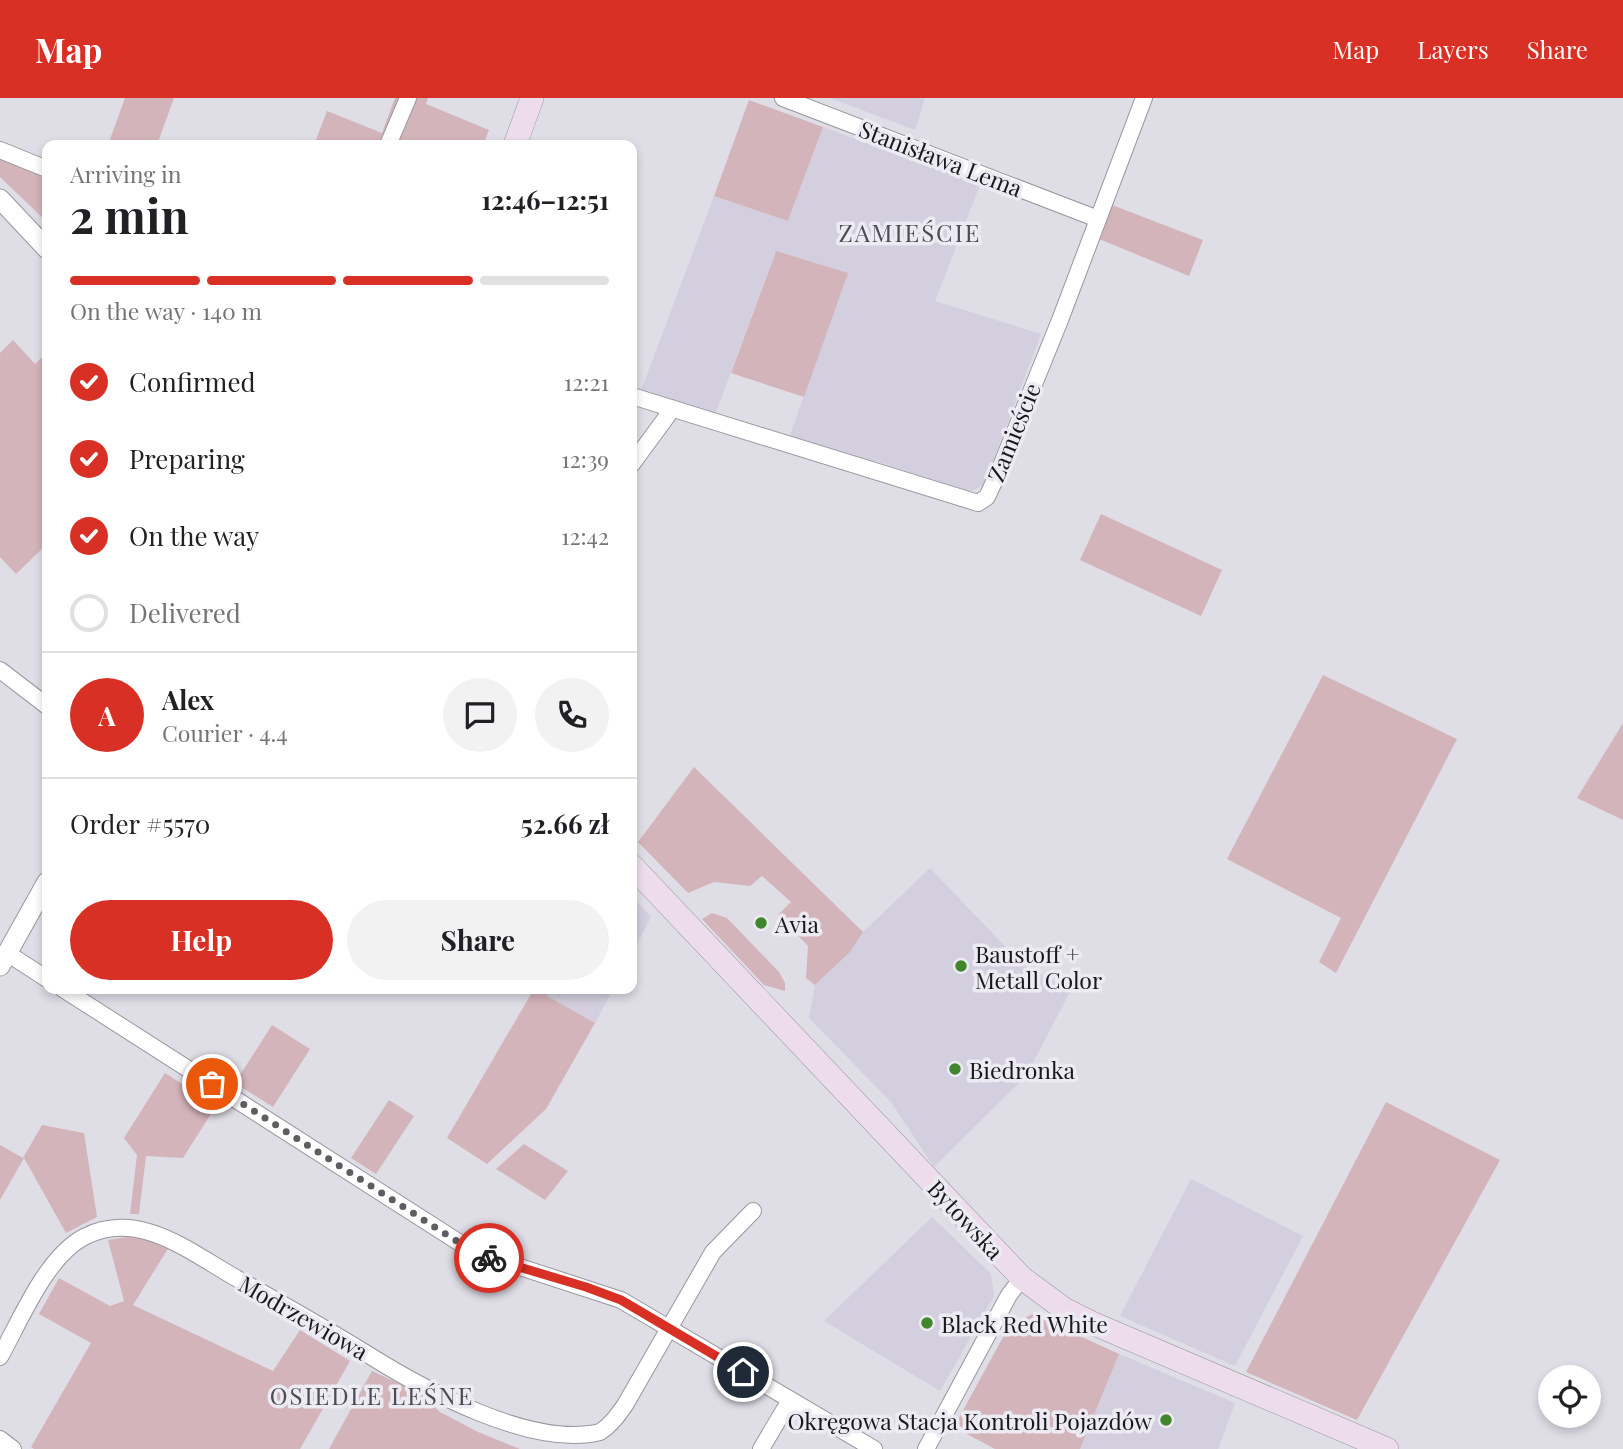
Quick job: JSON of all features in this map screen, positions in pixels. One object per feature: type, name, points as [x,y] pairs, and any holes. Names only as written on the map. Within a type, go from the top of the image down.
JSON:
[{"type":"main road","points":[[517,140],[532,98]]},
{"type":"main road","name":"Bytowska","points":[[637,871],[1022,1278],[1065,1309],[1092,1323],[1387,1449]]},
{"type":"street","points":[[390,140],[408,98]]},
{"type":"street","name":"Stanisława Lema","points":[[783,98],[1098,219]]},
{"type":"street","name":"Zamieście","points":[[637,398],[978,503],[987,497],[999,471],[1060,320],[1144,98]]},
{"type":"street","points":[[0,150],[42,167]]},
{"type":"street","points":[[0,199],[42,244]]},
{"type":"street","points":[[637,457],[671,408]]},
{"type":"street","points":[[0,670],[42,702]]},
{"type":"street","points":[[42,891],[4,959],[42,977]]},
{"type":"street","points":[[71,994],[474,1252],[603,1293],[669,1327],[874,1449]]},
{"type":"street","name":"Modrzewiowa","points":[[0,1357],[51,1265],[67,1247],[100,1231],[128,1227],[142,1229],[177,1244],[365,1352],[473,1421],[493,1431],[540,1443],[564,1444],[599,1432],[614,1420],[713,1252],[753,1210]]},
{"type":"street","points":[[926,1449],[1009,1295],[1022,1278]]},
{"type":"street","points":[[761,1449],[790,1400]]},
{"type":"street","points":[[0,1439],[13,1449]]},
{"type":"shaded area","points":[[125,98],[174,98],[159,140],[110,140]]},
{"type":"shaded area","points":[[395,98],[428,98],[426,104],[489,130],[485,140],[316,140],[327,111],[382,133]]},
{"type":"shaded area","points":[[830,98],[925,98],[915,130]]},
{"type":"shaded area","points":[[749,100],[823,127],[788,221],[714,196]]},
{"type":"shaded area","points":[[823,127],[980,185],[935,301],[1041,334],[984,485],[969,492],[875,461],[873,465],[789,438],[847,274],[775,252],[715,415],[641,391],[714,196],[788,221]]},
{"type":"shaded area","points":[[0,156],[42,173],[42,217],[0,177]]},
{"type":"shaded area","points":[[1112,205],[1203,240],[1189,276],[1099,239]]},
{"type":"shaded area","points":[[776,251],[848,273],[804,397],[731,373]]},
{"type":"shaded area","points":[[13,340],[35,364],[42,357],[42,549],[16,574],[0,557],[0,353]]},
{"type":"shaded area","points":[[1101,514],[1222,570],[1201,616],[1080,560]]},
{"type":"shaded area","points":[[1323,675],[1457,739],[1336,973],[1319,962],[1341,918],[1227,859]]},
{"type":"shaded area","points":[[1623,723],[1623,820],[1577,798]]},
{"type":"shaded area","points":[[694,767],[863,932],[850,952],[815,985],[806,978],[808,946],[778,915],[791,902],[762,876],[750,886],[714,882],[688,893],[638,842]]},
{"type":"shaded area","points":[[930,868],[1024,966],[1071,990],[1026,1076],[934,1167],[891,1102],[809,1018],[815,985],[850,952],[863,932]]},
{"type":"shaded area","points":[[637,902],[651,917],[637,944]]},
{"type":"shaded area","points":[[712,913],[727,918],[779,972],[785,983],[785,991],[764,985],[702,919]]},
{"type":"shaded area","points":[[531,994],[548,994],[547,996],[595,1023],[546,1109],[487,1164],[447,1138]]},
{"type":"shaded area","points":[[544,994],[610,994],[595,1023]]},
{"type":"shaded area","points":[[272,1025],[310,1049],[273,1107],[235,1083]]},
{"type":"shaded area","points":[[165,1073],[216,1106],[183,1158],[146,1156],[139,1214],[130,1214],[137,1155],[124,1138]]},
{"type":"shaded area","points":[[389,1100],[414,1116],[376,1174],[351,1158]]},
{"type":"shaded area","points":[[1386,1102],[1500,1160],[1357,1420],[1246,1372]]},
{"type":"shaded area","points":[[42,1125],[84,1133],[97,1217],[66,1233],[24,1158],[0,1200],[0,1145],[23,1158]]},
{"type":"shaded area","points":[[524,1144],[568,1171],[545,1200],[496,1169]]},
{"type":"shaded area","points":[[1191,1179],[1303,1236],[1235,1366],[1120,1316]]},
{"type":"shaded area","points":[[932,1217],[991,1274],[994,1296],[940,1391],[824,1321]]},
{"type":"shaded area","points":[[127,1237],[147,1239],[169,1247],[133,1305],[273,1371],[300,1330],[350,1361],[300,1449],[31,1447],[91,1343],[39,1314],[59,1278],[110,1306],[124,1301],[108,1240]]},
{"type":"shaded area","points":[[1032,1314],[1119,1354],[1080,1449],[995,1449],[954,1427],[1008,1328]]},
{"type":"shaded area","points":[[1119,1354],[1235,1403],[1218,1449],[1080,1449]]},
{"type":"shaded area","points":[[372,1371],[415,1391],[440,1412],[478,1432],[520,1449],[329,1449]]},
{"type":"way so far","points":[[212,1084],[474,1252],[489,1258]]},
{"type":"place","name":"Avia","points":[[761,923]]},
{"type":"place","name":"Baustoff + Metall Color","points":[[961,966]]},
{"type":"place","name":"Biedronka","points":[[955,1069]]},
{"type":"place","name":"Black Red White","points":[[927,1323]]},
{"type":"place","name":"Okręgowa Stacja Kontroli Pojazdów","points":[[1166,1420]]},
{"type":"district","name":"ZAMIEŚCIE","points":[[910,232]]},
{"type":"district","name":"OSIEDLE LEŚNE","points":[[372,1395]]},
{"type":"route","points":[[489,1258],[621,1300],[743,1372]]}]
